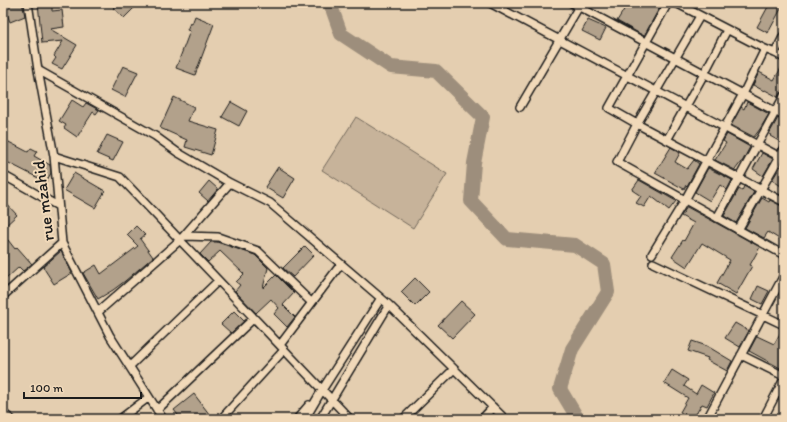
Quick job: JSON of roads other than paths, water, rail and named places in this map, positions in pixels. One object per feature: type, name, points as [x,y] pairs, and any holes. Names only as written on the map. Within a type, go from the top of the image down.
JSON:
[{"type":"street","name":"rue mzahid","points":[[28,3],[38,70],[54,156],[62,243],[110,336],[163,419]]},
{"type":"street","points":[[490,3],[782,158]]},
{"type":"street","points":[[572,3],[580,5],[704,74],[784,116]]},
{"type":"street","points":[[668,3],[609,108],[784,202]]},
{"type":"street","points":[[676,3],[784,58]]},
{"type":"street","points":[[520,107],[580,5]]},
{"type":"street","points":[[700,16],[637,124],[617,162],[784,255]]},
{"type":"street","points":[[667,140],[727,30]]},
{"type":"street","points":[[775,53],[784,36]]},
{"type":"street","points":[[652,254],[685,200],[743,94],[765,49]]},
{"type":"street","points":[[38,70],[155,136],[177,152],[230,183],[270,203],[389,305],[505,419]]},
{"type":"street","points":[[717,218],[784,96]]},
{"type":"street","points":[[738,230],[761,190],[782,158],[784,149]]},
{"type":"street","points":[[54,156],[120,177],[182,238],[218,281],[350,419]]},
{"type":"street","points":[[3,175],[58,206]]},
{"type":"street","points":[[98,312],[182,238],[230,183]]},
{"type":"street","points":[[182,238],[218,237],[258,251],[311,302]]},
{"type":"street","points":[[3,296],[62,243]]},
{"type":"street","points":[[653,263],[784,325]]},
{"type":"street","points":[[221,419],[282,348],[311,302],[341,264]]},
{"type":"street","points":[[707,419],[784,275]]},
{"type":"street","points":[[130,366],[218,281]]},
{"type":"street","points":[[304,419],[381,298]]},
{"type":"street","points":[[320,419],[389,305]]},
{"type":"street","points":[[157,410],[254,318]]},
{"type":"street","points":[[742,355],[784,376]]},
{"type":"street","points":[[403,419],[454,369]]},
{"type":"street","points":[[763,419],[784,379]]},
{"type":"street","points":[[297,419],[322,390]]},
{"type":"street","points":[[120,419],[149,397]]},
{"type":"street","points":[[482,419],[493,408]]},
{"type":"street","points":[[3,413],[11,419]]},
{"type":"waterway","points":[[330,3],[341,34],[391,67],[436,71],[483,117],[474,163],[471,201],[507,239],[575,245],[604,264],[608,292],[572,349],[560,389],[578,419]]}]
